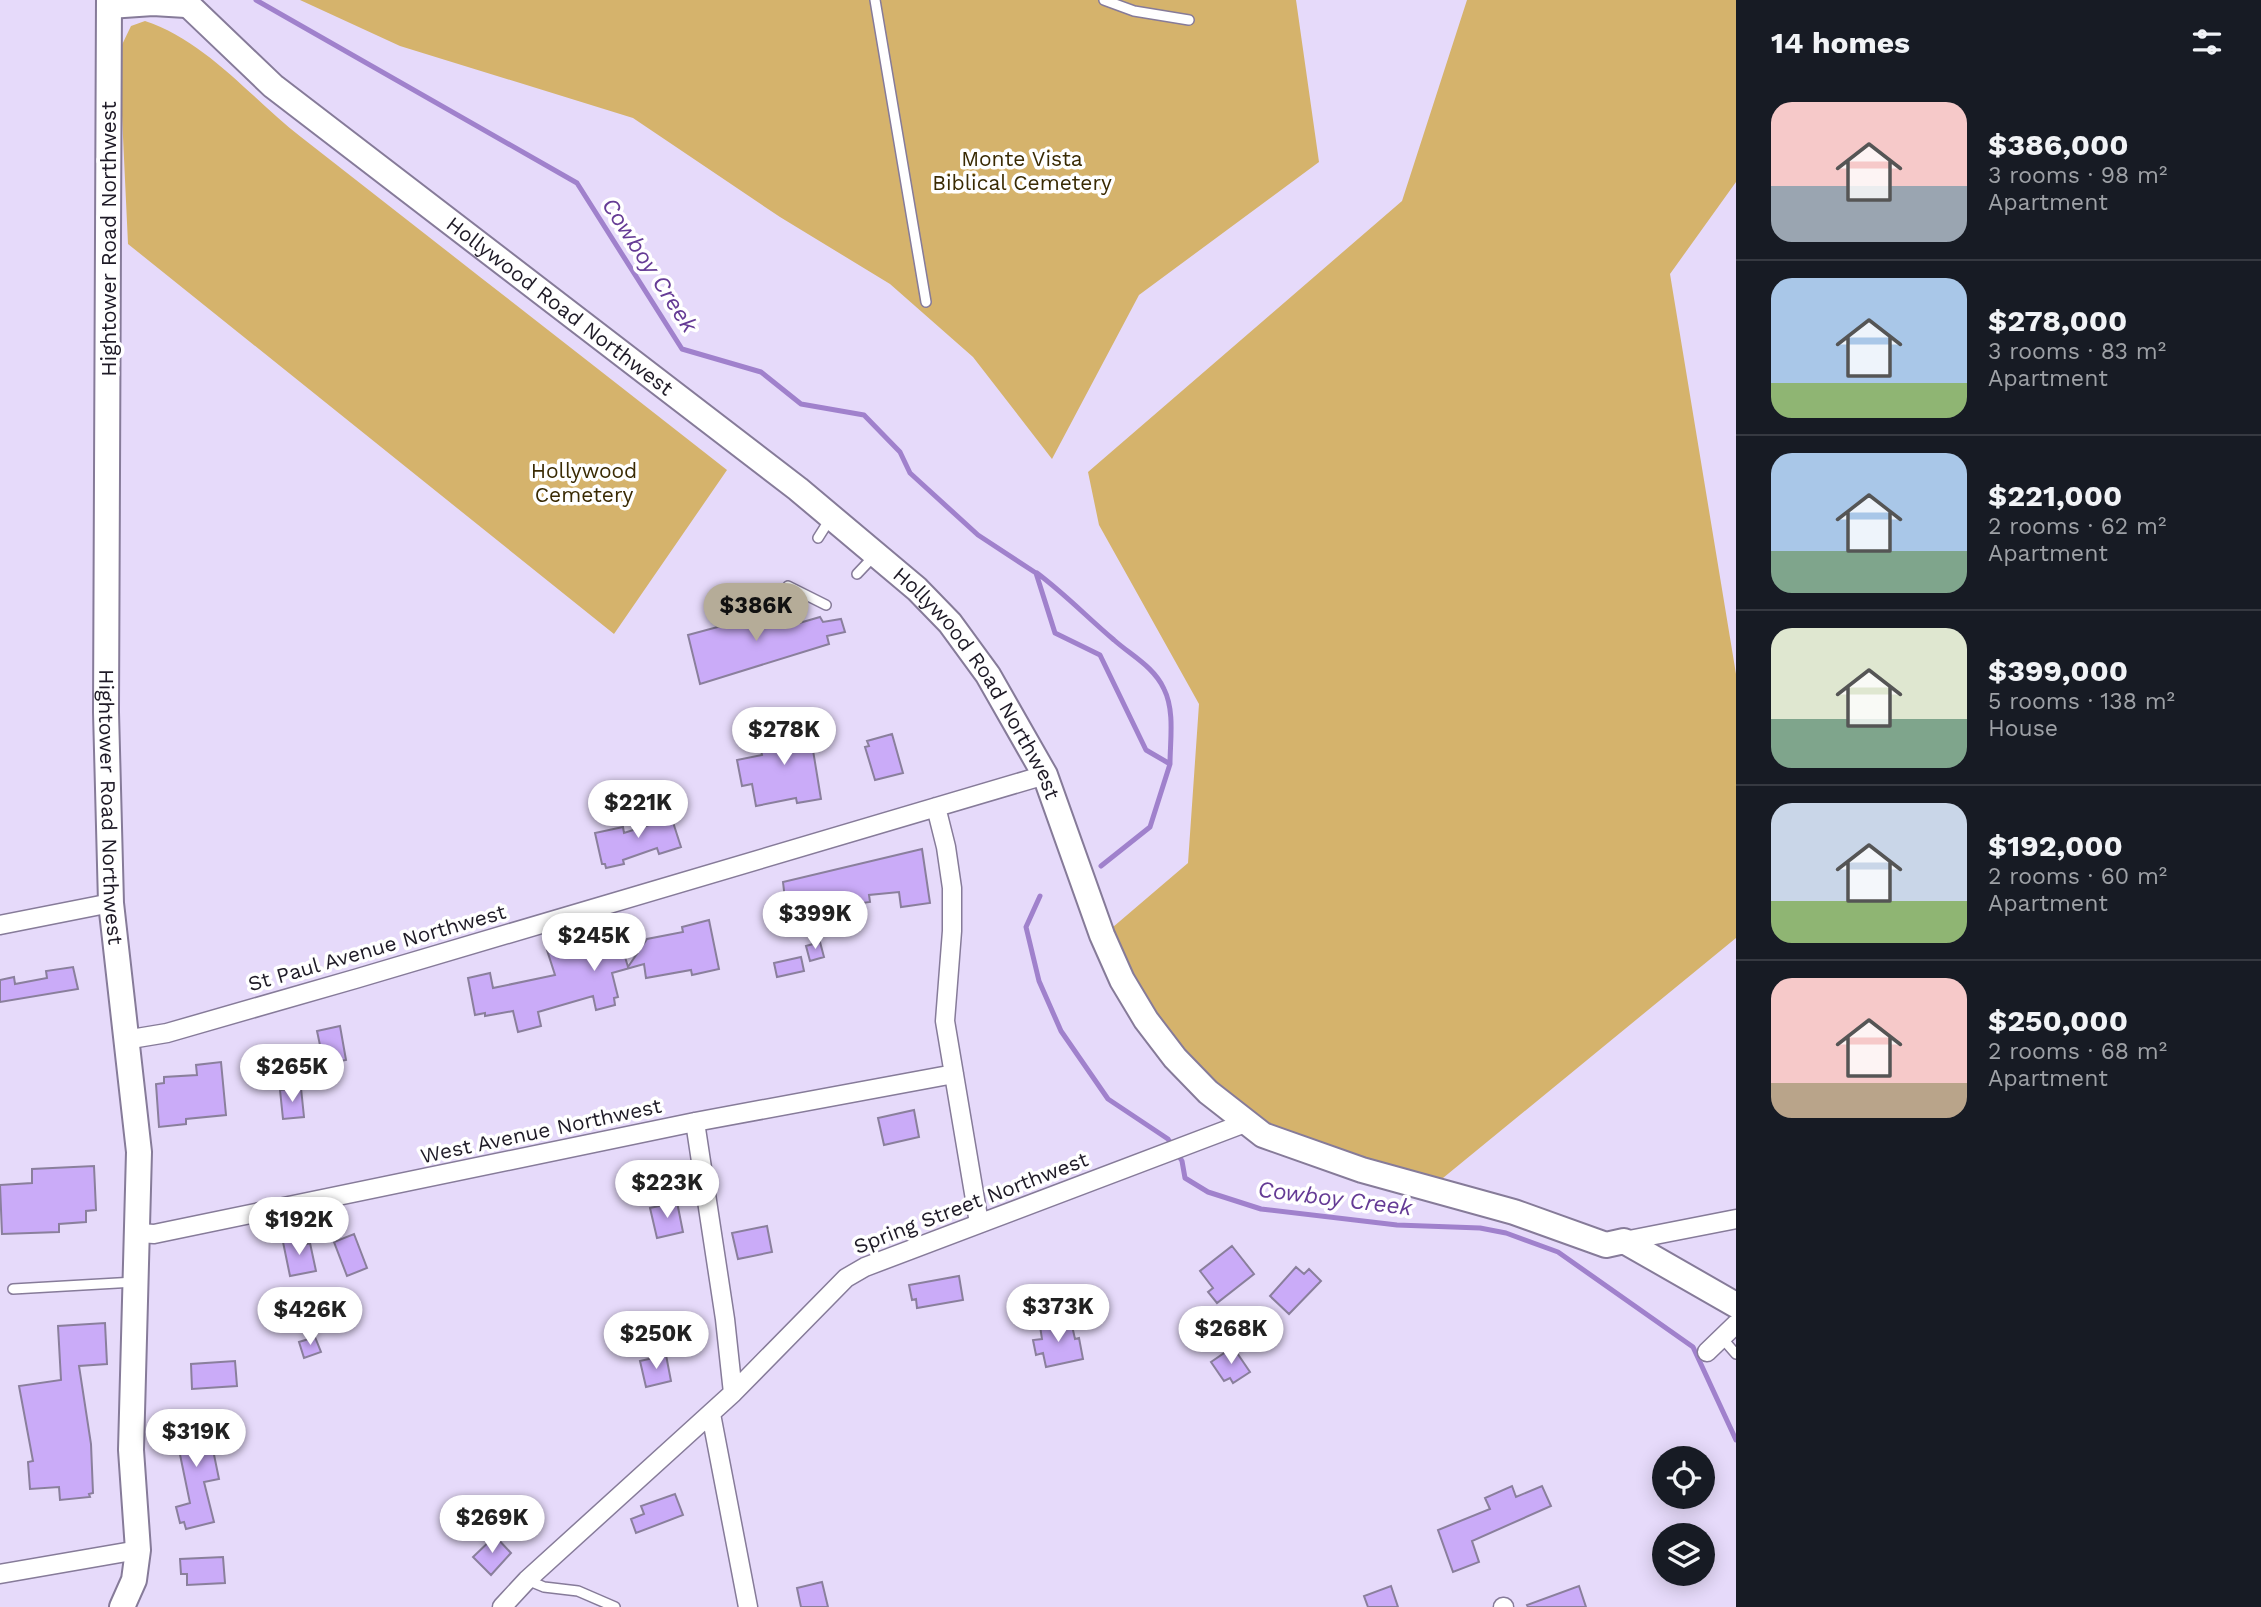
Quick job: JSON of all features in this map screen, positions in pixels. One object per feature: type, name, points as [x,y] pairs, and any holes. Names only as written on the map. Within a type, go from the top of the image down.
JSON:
[{"type":"street","points":[[109,3],[184,3]]},
{"type":"street","name":"Hightower Road Northwest","points":[[109,3],[106,712],[111,903],[139,1152],[139,1233],[131,1450],[138,1550],[134,1580],[122,1607]]},
{"type":"street","name":"Hollywood Road Northwest","points":[[184,3],[273,86],[831,517],[917,589],[950,624],[988,675],[1045,775],[1102,935],[1122,980],[1146,1020],[1175,1058],[1208,1093],[1263,1135],[1362,1170],[1514,1212],[1606,1245],[1625,1241],[1736,1305]]},
{"type":"street","name":"St Paul Avenue Northwest","points":[[125,1040],[167,1033],[355,979],[1045,775]]},
{"type":"street","points":[[936,807],[952,888],[953,931],[945,1021],[979,1223]]},
{"type":"street","points":[[0,925],[111,903]]},
{"type":"street","name":"West Avenue Northwest","points":[[139,1233],[181,1228],[695,1122],[954,1074]]},
{"type":"street","points":[[695,1122],[725,1319],[733,1393]]},
{"type":"street","name":"Spring Street Northwest","points":[[502,1607],[527,1580],[733,1393],[846,1278],[865,1267],[1245,1123]]},
{"type":"street","points":[[1625,1241],[1736,1219]]},
{"type":"street","points":[[1707,1352],[1736,1324]]},
{"type":"street","points":[[711,1414],[748,1607]]},
{"type":"street","points":[[0,1574],[138,1550]]},
{"type":"lane","points":[[875,0],[926,302]]},
{"type":"lane","points":[[1104,0],[1134,11],[1189,20]]},
{"type":"lane","points":[[818,538],[831,517]]},
{"type":"lane","points":[[857,574],[876,554]]},
{"type":"lane","points":[[788,586],[826,606]]},
{"type":"lane","points":[[13,1289],[137,1282]]},
{"type":"lane","points":[[1722,1338],[1736,1354]]},
{"type":"lane","points":[[527,1580],[544,1587],[578,1591],[615,1607]]},
{"type":"green space","name":"Monte Vista Biblical Cemetery","points":[[300,0],[1296,0],[1319,162],[1139,295],[1052,459],[973,357],[890,284],[780,217],[633,118],[400,46]]},
{"type":"green space","points":[[1467,0],[1736,0],[1736,182],[1670,274],[1736,674],[1736,938],[1421,1196],[1251,1135],[1170,1046],[1106,933],[1188,863],[1199,704],[1099,525],[1088,472],[1402,201]]},
{"type":"green space","name":"Hollywood Cemetery","points":[[145,21],[167,30],[208,56],[282,122],[727,470],[614,634],[128,244],[119,51],[131,26]]},
{"type":"building","points":[[784,609],[789,626],[820,617],[823,622],[841,619],[845,632],[827,636],[829,644],[700,684],[688,635]]},
{"type":"building","points":[[814,714],[817,731],[810,732],[821,799],[797,803],[796,798],[756,806],[752,784],[742,786],[737,760],[762,755],[758,735],[803,733],[800,716]]},
{"type":"building","points":[[892,734],[903,773],[875,780],[865,747],[869,746],[867,741]]},
{"type":"building","points":[[661,805],[665,818],[671,816],[681,847],[659,854],[657,848],[623,860],[624,864],[606,868],[605,864],[602,864],[595,833],[623,827],[624,833],[652,824],[647,809]]},
{"type":"building","points":[[922,849],[930,903],[901,907],[899,892],[869,895],[870,902],[847,905],[848,908],[787,916],[783,882]]},
{"type":"building","points":[[709,920],[719,969],[692,975],[691,970],[646,978],[644,964],[612,973],[618,997],[614,998],[615,1005],[596,1010],[593,996],[538,1012],[541,1026],[518,1032],[513,1011],[475,1015],[468,978],[490,973],[493,988],[555,975],[547,950],[616,926],[628,967],[647,939],[683,932],[682,927]]},
{"type":"building","points":[[820,942],[824,957],[810,961],[806,946]]},
{"type":"building","points":[[801,957],[804,971],[777,977],[774,963]]},
{"type":"building","points":[[73,967],[78,989],[0,1002],[0,980],[14,977],[15,984],[47,978],[46,971]]},
{"type":"building","points":[[340,1026],[346,1060],[324,1064],[317,1031]]},
{"type":"building","points":[[221,1062],[226,1115],[186,1119],[186,1124],[159,1127],[156,1084],[164,1083],[164,1077],[197,1075],[196,1065]]},
{"type":"building","points":[[301,1088],[304,1117],[283,1119],[280,1090]]},
{"type":"building","points":[[914,1110],[919,1137],[884,1145],[878,1118]]},
{"type":"building","points":[[94,1166],[96,1210],[86,1211],[86,1222],[59,1224],[59,1232],[2,1234],[0,1185],[32,1183],[32,1169]]},
{"type":"building","points":[[677,1202],[683,1232],[657,1238],[650,1208]]},
{"type":"building","points":[[767,1226],[772,1252],[738,1259],[732,1233]]},
{"type":"building","points":[[354,1234],[367,1268],[347,1276],[334,1242]]},
{"type":"building","points":[[305,1237],[307,1244],[310,1243],[316,1271],[290,1276],[283,1242]]},
{"type":"building","points":[[1232,1246],[1254,1274],[1217,1303],[1208,1292],[1213,1288],[1200,1271]]},
{"type":"building","points":[[1296,1267],[1304,1274],[1309,1269],[1321,1281],[1289,1314],[1270,1296]]},
{"type":"building","points":[[959,1276],[963,1300],[917,1308],[909,1285]]},
{"type":"building","points":[[1071,1321],[1075,1339],[1079,1338],[1083,1359],[1046,1367],[1043,1353],[1036,1355],[1033,1340],[1042,1339],[1040,1326]]},
{"type":"building","points":[[105,1323],[107,1364],[79,1366],[91,1444],[93,1493],[89,1494],[90,1497],[60,1500],[59,1487],[30,1489],[28,1462],[33,1461],[19,1386],[61,1380],[58,1326]]},
{"type":"building","points":[[315,1337],[321,1352],[304,1358],[299,1342]]},
{"type":"building","points":[[1233,1347],[1250,1372],[1233,1383],[1230,1378],[1224,1381],[1211,1362]]},
{"type":"building","points":[[666,1355],[671,1381],[646,1387],[640,1361]]},
{"type":"building","points":[[235,1361],[237,1386],[192,1389],[191,1364]]},
{"type":"building","points":[[211,1418],[216,1444],[212,1445],[219,1479],[204,1482],[214,1522],[186,1529],[184,1522],[180,1523],[176,1507],[190,1503],[177,1440],[171,1441],[169,1426]]},
{"type":"building","points":[[1512,1486],[1516,1497],[1542,1486],[1551,1506],[1472,1541],[1479,1562],[1453,1572],[1438,1530],[1490,1509],[1485,1498]]},
{"type":"building","points":[[675,1494],[683,1515],[636,1533],[631,1519],[644,1514],[641,1506]]},
{"type":"building","points":[[495,1536],[511,1553],[491,1575],[473,1557]]},
{"type":"building","points":[[223,1557],[225,1583],[187,1585],[187,1574],[181,1574],[180,1559]]},
{"type":"building","points":[[822,1582],[828,1607],[801,1607],[797,1588]]},
{"type":"building","points":[[1391,1586],[1398,1607],[1368,1607],[1364,1596]]},
{"type":"building","points":[[1579,1586],[1586,1607],[1527,1605]]},
{"type":"waterway","name":"Cowboy Creek","points":[[256,0],[577,183],[682,349],[761,372],[801,404],[864,415],[900,452],[910,473],[978,535],[1036,573],[1055,633],[1100,655],[1146,750],[1170,764],[1150,827],[1101,866]]},
{"type":"waterway","points":[[1037,573],[1142,662],[1160,681],[1170,707],[1170,764]]},
{"type":"waterway","name":"Cowboy Creek","points":[[1040,896],[1026,927],[1039,981],[1061,1031],[1108,1099],[1168,1139],[1182,1161],[1185,1178],[1208,1192],[1261,1209],[1397,1225],[1480,1228],[1506,1233],[1558,1252],[1693,1347],[1736,1440]]}]
